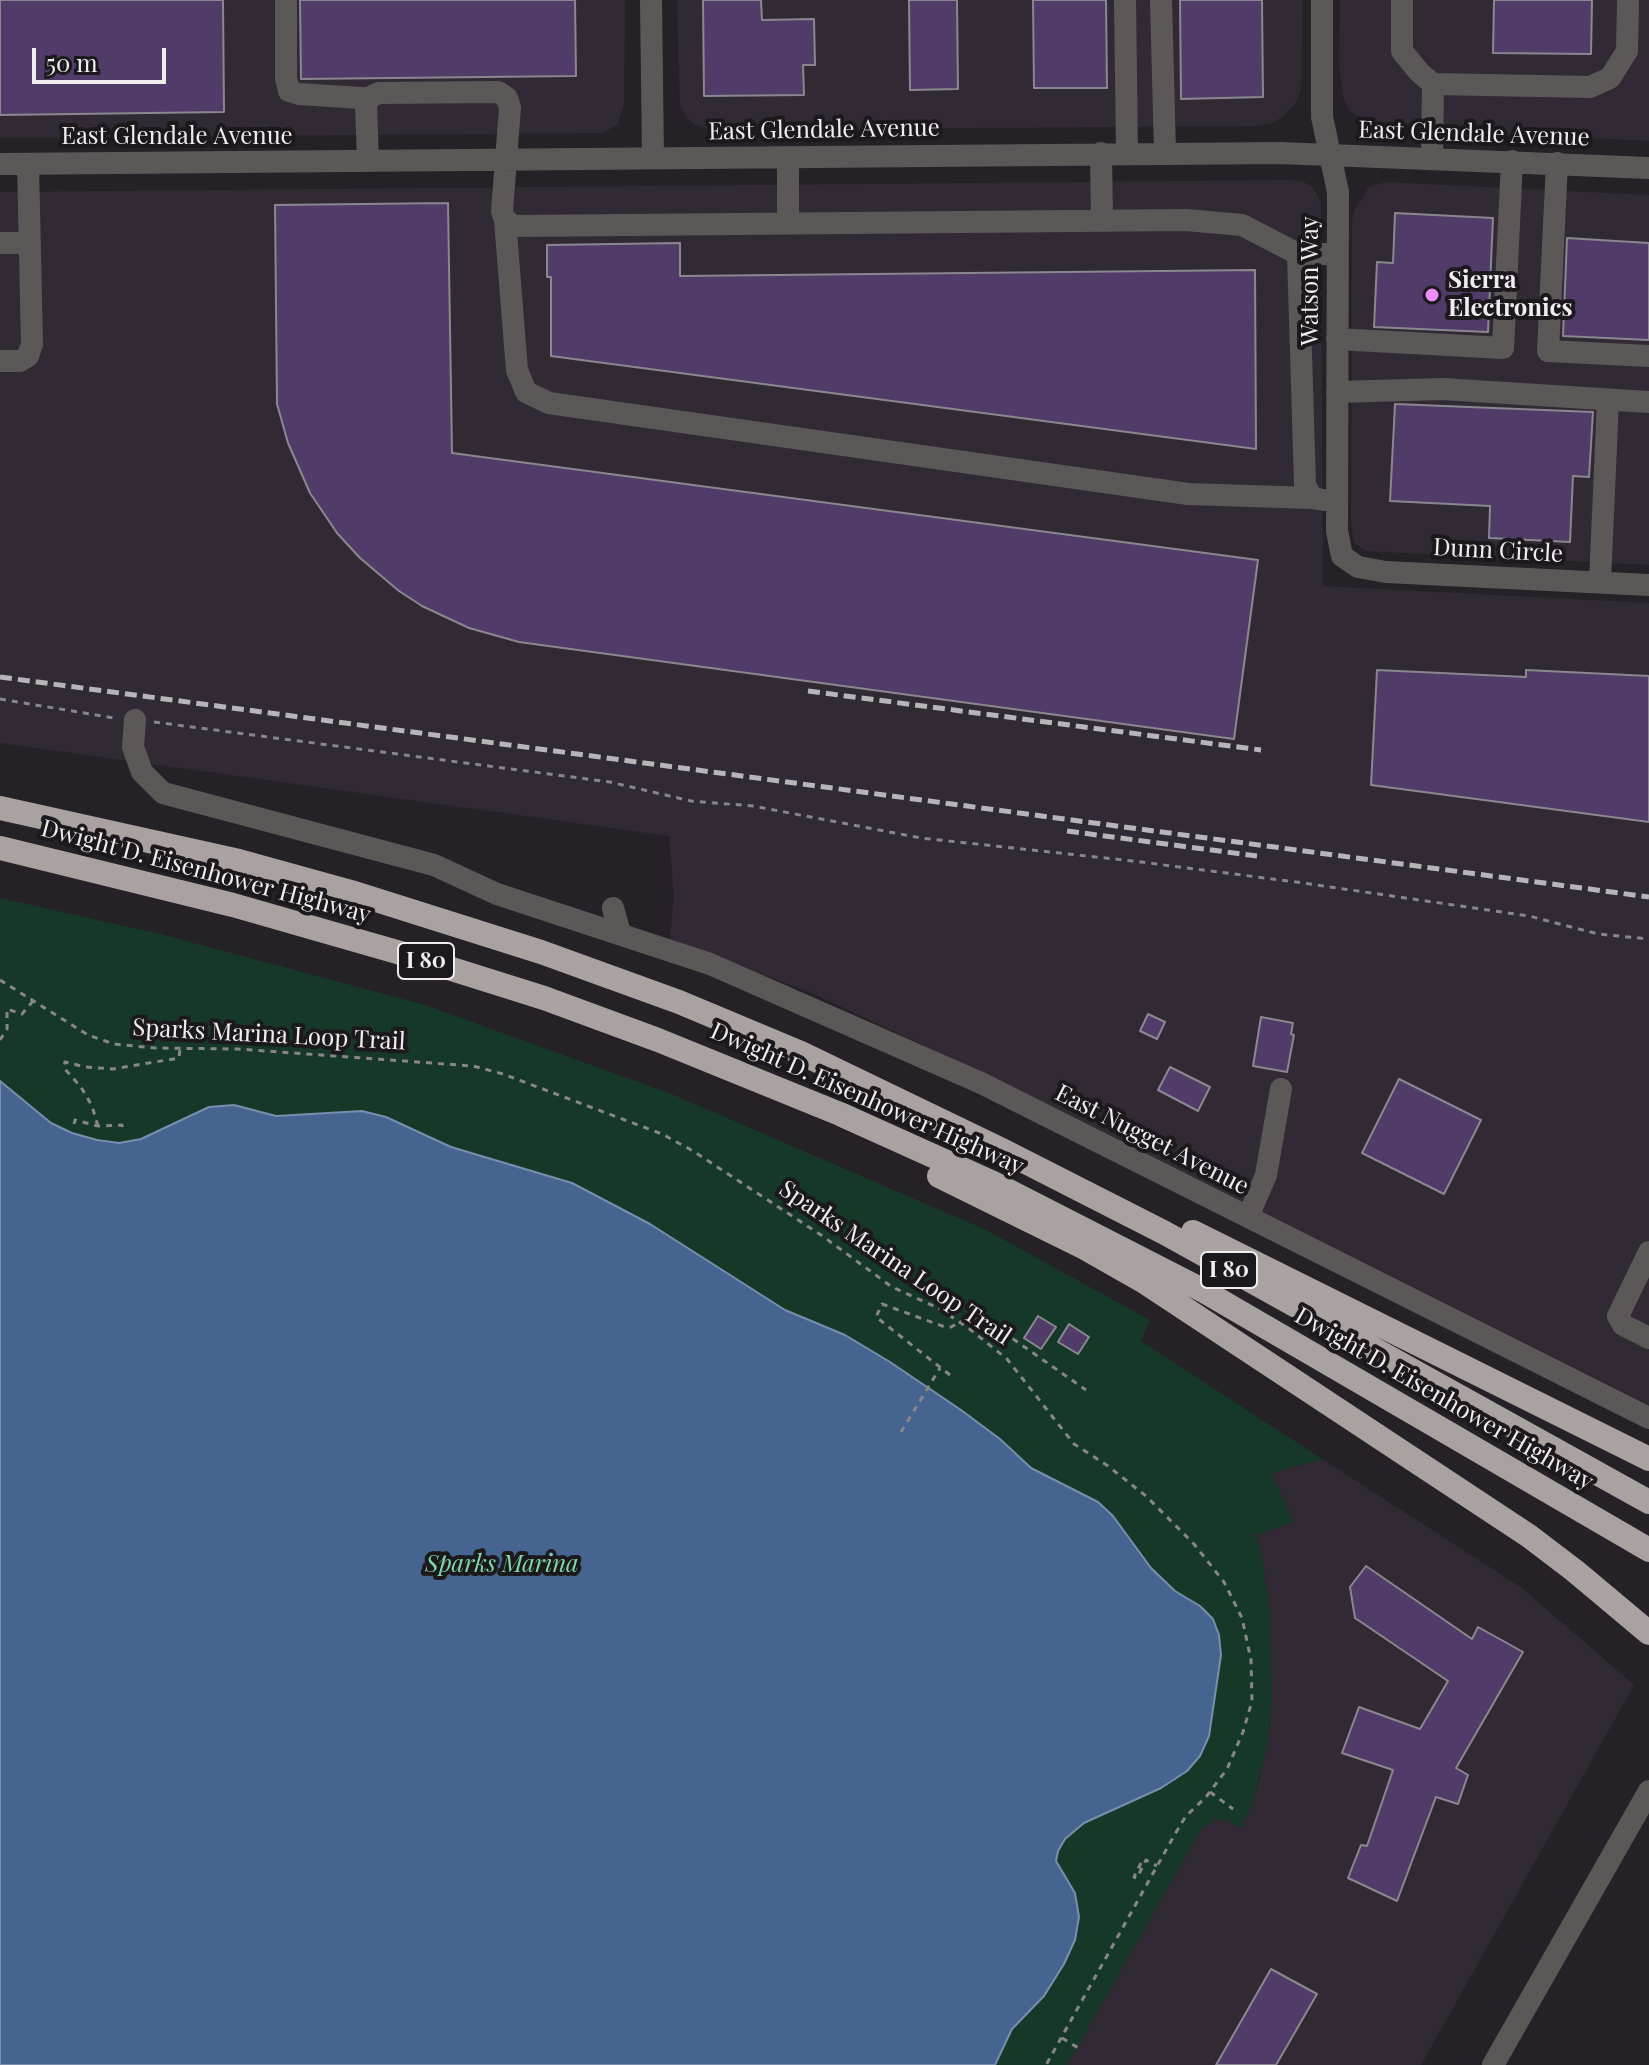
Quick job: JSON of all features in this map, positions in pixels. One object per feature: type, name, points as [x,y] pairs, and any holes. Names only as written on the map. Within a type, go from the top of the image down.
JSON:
[{"type":"highway","name":"Dwight D. Eisenhower Highway","points":[[0,808],[239,861],[351,892],[541,952],[679,1002],[801,1053],[1165,1233],[1649,1502]]},
{"type":"highway","name":"Dwight D. Eisenhower Highway","points":[[0,848],[233,905],[544,998],[658,1040],[840,1114],[993,1183],[1202,1290],[1649,1550]]},
{"type":"highway","points":[[801,1053],[913,1092],[1050,1157],[1175,1223],[1649,1459]]},
{"type":"highway","points":[[840,1114],[893,1154],[1044,1227],[1143,1281],[1529,1536],[1649,1633]]},
{"type":"street","points":[[286,0],[286,78],[289,91],[354,95],[366,104]]},
{"type":"street","points":[[651,0],[653,158]]},
{"type":"street","points":[[1125,0],[1127,153]]},
{"type":"street","points":[[1161,0],[1165,153]]},
{"type":"street","name":"Watson Way","points":[[1322,0],[1322,117],[1338,192],[1337,502],[1339,547],[1347,561]]},
{"type":"street","points":[[1402,0],[1402,51],[1433,84],[1590,87],[1610,78],[1627,51],[1628,0]]},
{"type":"street","points":[[1432,157],[1433,84]]},
{"type":"street","points":[[1126,91],[1163,89]]},
{"type":"street","points":[[368,161],[366,104],[370,97],[379,93],[498,92],[507,98],[510,108],[502,211],[517,370],[526,392],[549,403],[1188,494],[1312,498],[1337,502]]},
{"type":"street","points":[[1101,153],[1102,220]]},
{"type":"street","name":"East Glendale Avenue","points":[[0,164],[1165,153],[1432,157],[1649,168]]},
{"type":"street","points":[[788,157],[788,223]]},
{"type":"street","points":[[1337,339],[1503,348],[1512,161]]},
{"type":"street","points":[[1557,163],[1548,351],[1649,356]]},
{"type":"street","points":[[0,361],[20,361],[28,356],[32,344],[28,164]]},
{"type":"street","points":[[505,220],[514,226],[1186,220],[1242,225],[1298,254],[1337,254]]},
{"type":"street","points":[[0,243],[30,243]]},
{"type":"street","points":[[1298,254],[1305,485],[1312,498]]},
{"type":"street","points":[[1337,392],[1443,389],[1649,402]]},
{"type":"street","points":[[1600,582],[1608,400]]},
{"type":"street","name":"Dunn Circle","points":[[1347,561],[1369,570],[1386,572],[1649,585]]},
{"type":"street","name":"East Nugget Avenue","points":[[135,720],[133,747],[142,772],[163,793],[434,865],[497,894],[710,964],[994,1089],[1649,1418]]},
{"type":"street","points":[[613,908],[620,933]]},
{"type":"street","points":[[1248,1217],[1266,1175],[1281,1089]]},
{"type":"street","points":[[1649,1252],[1618,1316],[1623,1325],[1649,1338]]},
{"type":"street","points":[[1493,2065],[1649,1791]]},
{"type":"path","points":[[0,699],[135,720],[610,782],[691,801],[753,806],[921,838],[1296,882],[1529,916],[1598,934],[1649,939]]},
{"type":"path","name":"Sparks Marina Loop Trail","points":[[0,980],[88,1035],[114,1044],[238,1049],[473,1066],[503,1074],[662,1134],[821,1235],[892,1287],[958,1321],[1007,1359],[1074,1444],[1146,1496],[1194,1544],[1224,1582],[1242,1618],[1251,1660],[1252,1701],[1227,1769],[1186,1816],[1046,2065]]},
{"type":"path","points":[[0,1040],[7,1029],[7,1009],[22,1014],[33,1001]]},
{"type":"path","points":[[98,1126],[92,1106],[81,1087],[64,1068],[65,1062],[113,1069],[179,1058],[180,1048]]},
{"type":"path","points":[[74,1124],[75,1120],[98,1126],[122,1125],[123,1130]]},
{"type":"path","points":[[950,1375],[876,1317],[882,1304],[945,1327],[969,1317],[986,1320],[1086,1390]]},
{"type":"path","points":[[901,1432],[940,1368]]},
{"type":"path","points":[[1210,1792],[1233,1809]]},
{"type":"path","points":[[1141,1863],[1134,1877],[1137,1878],[1146,1860],[1157,1866]]},
{"type":"path","points":[[1061,2038],[1080,2049]]},
{"type":"shaded area","points":[[0,0],[625,0],[624,104],[618,124],[603,133],[0,138]]},
{"type":"shaded area","points":[[677,0],[1303,0],[1301,88],[1297,101],[1287,113],[1273,123],[1255,126],[710,130],[694,124],[680,106]]},
{"type":"shaded area","points":[[1340,0],[1649,0],[1649,141],[1373,127],[1349,110],[1344,100],[1339,65]]},
{"type":"shaded area","points":[[1304,182],[1314,189],[1321,209],[1323,586],[1649,603],[1649,1405],[1004,1083],[814,994],[670,939],[674,897],[669,836],[0,743],[0,192]]},
{"type":"shaded area","points":[[1386,182],[1649,195],[1649,565],[1365,551],[1354,542],[1351,522],[1352,223],[1354,211],[1369,187]]},
{"type":"shaded area","points":[[1322,1459],[1522,1588],[1634,1685],[1421,2065],[1067,2065],[1201,1828],[1214,1820],[1225,1820],[1241,1827],[1251,1806],[1260,1778],[1272,1695],[1269,1608],[1256,1535],[1272,1473]]},
{"type":"green space","name":"Sparks Marina","points":[[0,898],[164,935],[425,1005],[674,1095],[986,1230],[1150,1320],[1141,1341],[1322,1459],[1272,1473],[1293,1522],[1256,1535],[1269,1608],[1272,1695],[1267,1749],[1251,1806],[1241,1828],[1225,1820],[1214,1820],[1201,1829],[1067,2065],[0,2065]]},
{"type":"water","name":"Sparks Marina","points":[[0,1081],[51,1123],[97,1140],[119,1143],[141,1139],[209,1107],[234,1105],[276,1116],[362,1111],[386,1117],[451,1147],[572,1183],[650,1224],[785,1310],[845,1335],[890,1362],[1000,1439],[1031,1468],[1098,1502],[1113,1516],[1151,1568],[1175,1591],[1200,1606],[1213,1619],[1221,1655],[1209,1736],[1200,1756],[1187,1771],[1161,1788],[1084,1823],[1065,1839],[1056,1861],[1075,1893],[1079,1917],[1075,1940],[1044,1996],[1012,2029],[995,2065],[0,2065]]},
{"type":"building","points":[[0,0],[223,0],[224,112],[0,115]]},
{"type":"building","points":[[300,0],[575,0],[576,76],[301,79]]},
{"type":"building","points":[[703,0],[761,0],[762,20],[814,19],[815,65],[803,65],[804,95],[704,96]]},
{"type":"building","points":[[909,0],[957,0],[958,89],[910,90]]},
{"type":"building","points":[[1033,0],[1106,0],[1107,88],[1034,88]]},
{"type":"building","points":[[1180,0],[1262,0],[1263,97],[1181,99]]},
{"type":"building","points":[[1494,0],[1592,0],[1591,54],[1493,53]]},
{"type":"building","points":[[448,203],[452,453],[1258,560],[1234,739],[519,642],[469,628],[422,606],[399,591],[360,558],[337,533],[310,493],[288,443],[277,404],[275,205]]},
{"type":"building","name":"Sierra Electronics","points":[[1395,213],[1493,218],[1488,332],[1374,327],[1377,262],[1393,263]]},
{"type":"building","points":[[1567,238],[1649,243],[1649,340],[1563,336]]},
{"type":"building","points":[[680,243],[680,276],[1255,270],[1256,449],[551,356],[551,277],[547,277],[547,245]]},
{"type":"building","points":[[1395,404],[1593,412],[1589,477],[1573,476],[1570,542],[1489,538],[1490,506],[1390,501]]},
{"type":"building","points":[[1377,670],[1526,677],[1526,670],[1649,676],[1649,822],[1371,785]]},
{"type":"building","points":[[1148,1014],[1165,1022],[1157,1039],[1140,1031]]},
{"type":"building","points":[[1261,1017],[1293,1023],[1291,1034],[1294,1035],[1287,1072],[1253,1066]]},
{"type":"building","points":[[1170,1067],[1210,1087],[1198,1111],[1158,1090]]},
{"type":"building","points":[[1399,1079],[1481,1120],[1444,1194],[1362,1153]]},
{"type":"building","points":[[1038,1316],[1056,1327],[1041,1349],[1024,1338]]},
{"type":"building","points":[[1069,1324],[1089,1337],[1078,1354],[1058,1342]]},
{"type":"building","points":[[1366,1566],[1472,1639],[1478,1627],[1523,1652],[1456,1768],[1468,1775],[1458,1804],[1436,1797],[1397,1901],[1348,1878],[1361,1845],[1367,1846],[1393,1770],[1342,1753],[1359,1707],[1420,1729],[1448,1681],[1355,1618],[1350,1587]]},
{"type":"building","points":[[1271,1969],[1317,1994],[1276,2065],[1216,2065]]},
{"type":"railway","points":[[0,677],[1649,897]]},
{"type":"railway","points":[[808,691],[1261,750]]},
{"type":"railway","points":[[1067,831],[1257,856]]},
{"type":"place","name":"Sierra Electronics","points":[[1432,295]]}]
